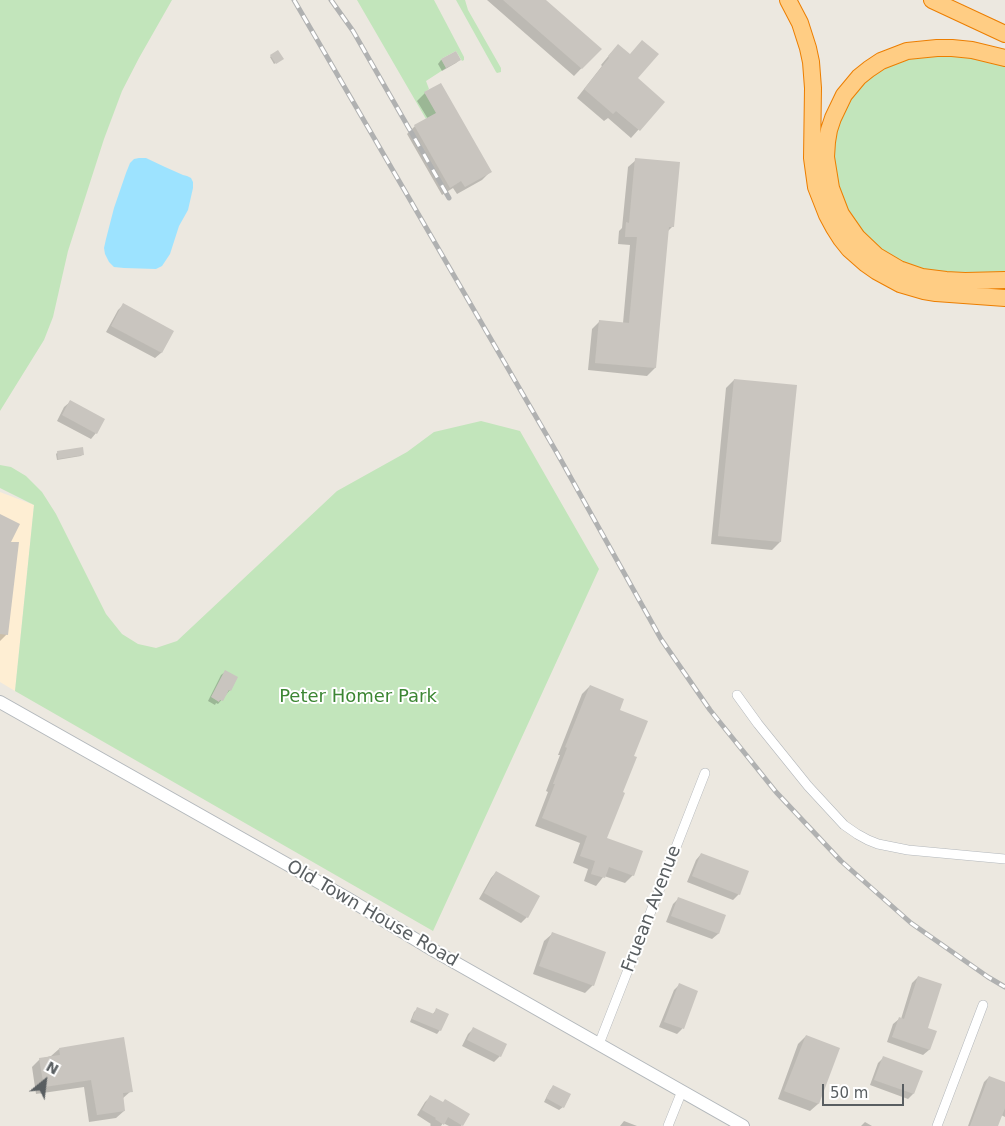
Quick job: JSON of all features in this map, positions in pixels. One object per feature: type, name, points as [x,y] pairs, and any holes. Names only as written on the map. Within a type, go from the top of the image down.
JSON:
[{"type":"highway","points":[[788,0],[800,23],[811,62],[813,88],[812,158],[816,187],[827,216],[841,239],[866,264],[900,284],[936,293],[1005,298]]},
{"type":"highway","points":[[932,0],[1005,34]]},
{"type":"highway","points":[[1005,58],[972,50],[937,48],[906,51],[868,69],[844,95],[832,118],[826,157],[832,188],[841,214],[857,237],[877,256],[899,269],[934,279],[965,281],[1005,280]]},
{"type":"main road","name":"Old Town House Road","points":[[0,702],[345,897],[433,950],[743,1126]]},
{"type":"street","points":[[737,694],[758,724],[808,786],[844,824],[857,834],[878,844],[908,850],[1005,859]]},
{"type":"street","name":"Fruean Avenue","points":[[599,1044],[705,773]]},
{"type":"street","points":[[937,1126],[982,1005]]},
{"type":"street","points":[[668,1126],[682,1091]]},
{"type":"shaded area","points":[[0,492],[34,505],[15,691],[0,682]]},
{"type":"green space","points":[[0,0],[172,0],[122,91],[104,139],[68,251],[53,317],[44,340],[0,411]]},
{"type":"green space","points":[[357,0],[434,0],[464,57],[462,61],[456,51],[441,59],[446,68],[426,81],[429,89],[425,92],[437,113],[426,119]]},
{"type":"green space","points":[[456,0],[465,0],[468,10],[501,68],[501,72],[496,72]]},
{"type":"green space","points":[[951,54],[1005,65],[1005,273],[964,276],[921,270],[889,257],[868,240],[850,218],[839,191],[833,163],[835,133],[847,103],[865,82],[888,64],[913,56]]},
{"type":"green space","name":"Peter Homer Park","points":[[481,421],[520,431],[599,569],[433,931],[15,691],[34,505],[0,488],[0,465],[11,467],[26,476],[42,492],[56,514],[106,614],[122,634],[138,644],[156,648],[177,641],[337,491],[407,452],[434,432]]},
{"type":"water","points":[[146,158],[187,176],[193,182],[188,210],[179,226],[170,254],[162,266],[156,269],[114,267],[109,262],[104,248],[114,208],[126,173],[130,163],[134,159]]},
{"type":"building","points":[[503,0],[546,0],[602,49],[582,69]]},
{"type":"building","points":[[642,40],[659,54],[638,78],[665,102],[640,131],[616,111],[613,114],[584,89],[618,44],[630,54]]},
{"type":"building","points":[[278,50],[284,59],[276,64],[270,55]]},
{"type":"building","points":[[456,51],[461,60],[446,68],[441,59]]},
{"type":"building","points":[[441,83],[492,172],[465,187],[461,181],[450,188],[414,125],[436,113],[424,92]]},
{"type":"building","points":[[635,158],[680,162],[674,227],[669,227],[656,368],[595,363],[599,320],[629,323],[637,237],[625,237],[626,222],[629,223]]},
{"type":"building","points":[[123,303],[174,331],[162,353],[111,326]]},
{"type":"building","points":[[734,379],[797,385],[781,542],[718,536]]},
{"type":"building","points":[[70,400],[105,419],[97,434],[62,415]]},
{"type":"building","points":[[83,447],[84,455],[58,459],[57,451]]},
{"type":"building","points":[[0,514],[20,524],[11,542],[19,542],[8,635],[0,634]]},
{"type":"building","points":[[225,670],[238,677],[231,691],[229,690],[223,701],[220,700],[219,702],[211,697]]},
{"type":"building","points":[[590,685],[624,699],[620,710],[648,721],[634,756],[637,757],[623,792],[625,793],[607,838],[643,851],[634,876],[609,867],[605,878],[591,874],[595,861],[580,856],[587,836],[542,818],[567,748],[565,747]]},
{"type":"building","points":[[701,853],[749,871],[740,895],[692,876]]},
{"type":"building","points":[[496,871],[540,896],[528,918],[484,893]]},
{"type":"building","points":[[678,897],[726,915],[719,934],[671,916]]},
{"type":"building","points":[[552,932],[606,952],[594,986],[539,966]]},
{"type":"building","points":[[918,976],[942,984],[928,1028],[937,1031],[930,1050],[892,1037],[899,1017],[904,1019]]},
{"type":"building","points":[[679,983],[698,991],[684,1029],[664,1022]]},
{"type":"building","points":[[417,1007],[434,1014],[436,1008],[449,1014],[441,1031],[412,1019]]},
{"type":"building","points":[[473,1027],[507,1044],[501,1057],[467,1040]]},
{"type":"building","points":[[806,1035],[840,1048],[819,1104],[784,1091]]},
{"type":"building","points":[[124,1037],[133,1092],[123,1093],[125,1111],[97,1115],[91,1080],[44,1087],[39,1058],[60,1055],[59,1048]]},
{"type":"building","points":[[883,1056],[923,1071],[914,1094],[874,1080]]},
{"type":"building","points":[[989,1076],[1005,1082],[1005,1108],[998,1126],[970,1126]]},
{"type":"building","points":[[553,1085],[571,1094],[564,1108],[546,1098]]},
{"type":"building","points":[[430,1095],[443,1102],[445,1099],[470,1114],[463,1126],[448,1117],[444,1125],[422,1110]]},
{"type":"railway","points":[[294,0],[557,453],[661,639],[710,710],[776,792],[841,861],[911,923],[1005,987]]},
{"type":"railway","points":[[331,0],[353,31],[449,198]]}]
